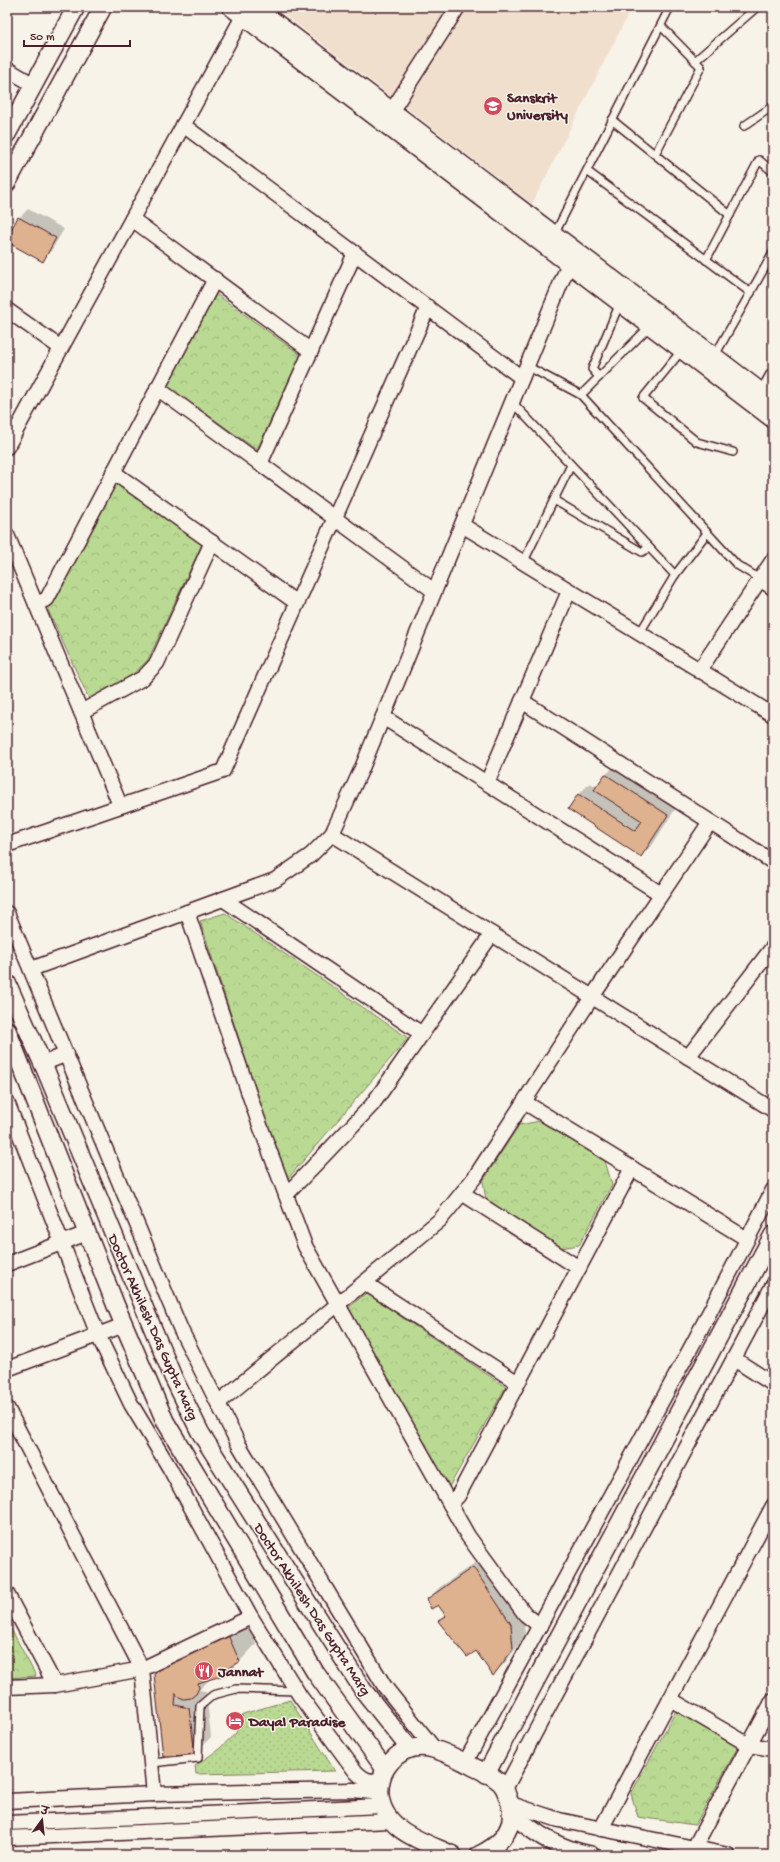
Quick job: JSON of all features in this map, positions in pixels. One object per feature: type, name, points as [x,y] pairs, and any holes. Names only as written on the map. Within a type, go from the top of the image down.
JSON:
[{"type":"street","points":[[7,134],[76,7]]},
{"type":"street","points":[[7,183],[103,7]]},
{"type":"street","points":[[391,112],[458,7]]},
{"type":"street","points":[[244,9],[391,112],[554,235],[572,257],[620,302],[773,419]]},
{"type":"street","points":[[7,447],[183,125],[244,9]]},
{"type":"street","points":[[244,9],[572,257],[714,357],[768,398],[773,376]]},
{"type":"street","points":[[7,69],[34,85]]},
{"type":"street","points":[[183,125],[428,307],[524,372]]},
{"type":"street","points":[[132,219],[215,279],[310,351]]},
{"type":"street","points":[[260,464],[355,253]]},
{"type":"street","points":[[31,969],[274,880],[312,855],[332,834],[462,525],[572,257]]},
{"type":"street","points":[[36,604],[47,598],[215,279]]},
{"type":"street","points":[[7,845],[120,805],[223,771],[428,307]]},
{"type":"street","points":[[7,310],[61,348]]},
{"type":"street","points":[[157,388],[434,591]]},
{"type":"street","points":[[113,472],[297,603]]},
{"type":"street","points":[[462,525],[773,715]]},
{"type":"street","points":[[7,535],[120,805]]},
{"type":"street","points":[[81,712],[143,678],[157,662],[212,542]]},
{"type":"street","points":[[699,671],[773,560]]},
{"type":"street","points":[[760,579],[773,588]]},
{"type":"street","points":[[487,783],[569,591]]},
{"type":"street","points":[[522,701],[773,862]]},
{"type":"street","points":[[382,717],[661,894]]},
{"type":"street","points":[[218,1403],[339,1305],[440,1220],[475,1177],[592,997],[710,822]]},
{"type":"street","points":[[332,834],[773,1110]]},
{"type":"street","points":[[223,899],[422,1034]]},
{"type":"street","points":[[187,912],[258,1120],[306,1246],[468,1536],[525,1614],[540,1626]]},
{"type":"street","points":[[7,913],[181,1330],[238,1445],[385,1687],[433,1747]]},
{"type":"street","points":[[286,1195],[372,1105],[492,934]]},
{"type":"street","points":[[688,1057],[770,956]]},
{"type":"street","name":"Doctor Akhilesh Das Gupta Marg","points":[[7,983],[173,1377],[200,1432],[363,1690],[410,1749]]},
{"type":"street","name":"Doctor Akhilesh Das Gupta Marg","points":[[7,1030],[124,1325],[165,1421],[382,1787],[390,1821]]},
{"type":"street","points":[[19,1059],[67,1054]]},
{"type":"street","points":[[7,1102],[98,1335],[131,1404],[169,1467],[251,1617],[297,1691],[356,1772],[363,1778],[382,1787]]},
{"type":"street","points":[[524,1102],[747,1239]]},
{"type":"street","points":[[450,1504],[458,1496],[632,1168]]},
{"type":"street","points":[[465,1763],[773,1190]]},
{"type":"street","points":[[462,1193],[579,1268]]},
{"type":"street","points":[[7,1264],[88,1233]]},
{"type":"street","points":[[486,1774],[773,1235]]},
{"type":"street","points":[[364,1283],[518,1383]]},
{"type":"street","points":[[505,1788],[773,1285]]},
{"type":"street","points":[[7,1368],[124,1325]]},
{"type":"street","points":[[734,1359],[773,1384]]},
{"type":"street","points":[[7,1408],[142,1669],[154,1794]]},
{"type":"street","points":[[601,1829],[773,1506]]},
{"type":"street","points":[[7,1594],[55,1685]]},
{"type":"street","points":[[7,1687],[55,1685],[142,1669],[251,1617]]},
{"type":"street","points":[[670,1699],[749,1745],[773,1749]]},
{"type":"street","points":[[694,1848],[773,1700]]},
{"type":"street","points":[[382,1787],[392,1760],[410,1749],[421,1747],[433,1747],[442,1750],[498,1780],[505,1788],[511,1809],[506,1834],[489,1853]]},
{"type":"street","points":[[7,1801],[154,1794],[354,1790],[382,1787]]},
{"type":"street","points":[[7,1823],[382,1787]]},
{"type":"street","points":[[511,1809],[728,1855]]},
{"type":"street","points":[[511,1809],[533,1831],[552,1844],[591,1855]]},
{"type":"street","points":[[7,1838],[390,1821],[402,1831],[453,1855]]},
{"type":"lane","points":[[554,235],[670,7]]},
{"type":"lane","points":[[695,61],[757,7]]},
{"type":"lane","points":[[655,154],[701,67],[660,26]]},
{"type":"lane","points":[[744,126],[773,106]]},
{"type":"lane","points":[[612,120],[730,215]]},
{"type":"lane","points":[[706,260],[759,160],[773,172]]},
{"type":"lane","points":[[587,170],[750,293]]},
{"type":"lane","points":[[714,357],[773,253]]},
{"type":"lane","points":[[599,377],[592,369],[620,302]]},
{"type":"lane","points":[[581,395],[650,325]]},
{"type":"lane","points":[[682,350],[643,398],[697,442],[732,452]]},
{"type":"lane","points":[[524,372],[581,395],[737,565],[760,579]]},
{"type":"lane","points":[[512,402],[675,575]]},
{"type":"lane","points":[[523,563],[571,465]]},
{"type":"lane","points":[[554,500],[642,552],[649,548]]},
{"type":"lane","points":[[639,634],[675,575],[707,533]]},
{"type":"lane","points":[[152,1763],[198,1758],[200,1706],[213,1695],[236,1689],[297,1691]]},
{"type":"shaded area","name":"Sanskrit University","points":[[274,7],[632,7],[532,204]]},
{"type":"green space","points":[[216,294],[301,355],[257,450],[167,386]]},
{"type":"green space","points":[[117,482],[202,544],[148,660],[129,678],[89,699],[48,610],[56,599]]},
{"type":"green space","points":[[225,913],[408,1038],[286,1181],[200,921]]},
{"type":"green space","points":[[540,1121],[605,1161],[612,1185],[579,1245],[561,1248],[486,1201],[483,1181],[519,1125]]},
{"type":"green space","points":[[366,1293],[506,1387],[449,1487],[347,1309]]},
{"type":"green space","points":[[7,1621],[36,1676],[7,1678]]},
{"type":"green space","points":[[290,1700],[335,1771],[196,1774],[195,1766],[219,1749],[236,1733],[243,1714]]},
{"type":"green space","points":[[676,1711],[739,1745],[695,1825],[638,1817],[631,1794]]},
{"type":"building","points":[[18,217],[56,238],[43,262],[7,242],[7,237]]},
{"type":"building","points":[[605,774],[668,815],[641,857],[568,809],[578,794],[635,831],[642,821],[594,790]]},
{"type":"building","points":[[473,1567],[511,1624],[513,1649],[493,1676],[476,1651],[467,1657],[438,1621],[446,1616],[438,1605],[431,1609],[427,1599]]},
{"type":"building","points":[[228,1635],[240,1662],[230,1667],[231,1673],[198,1683],[199,1688],[196,1694],[191,1698],[184,1699],[177,1696],[176,1693],[175,1705],[189,1708],[195,1755],[163,1756],[154,1674],[158,1669]]},
{"type":"place","name":"Sanskrit University","points":[[493,106]]},
{"type":"place","name":"Jannat","points":[[204,1671]]},
{"type":"place","name":"Dayal Paradise","points":[[235,1721]]}]
